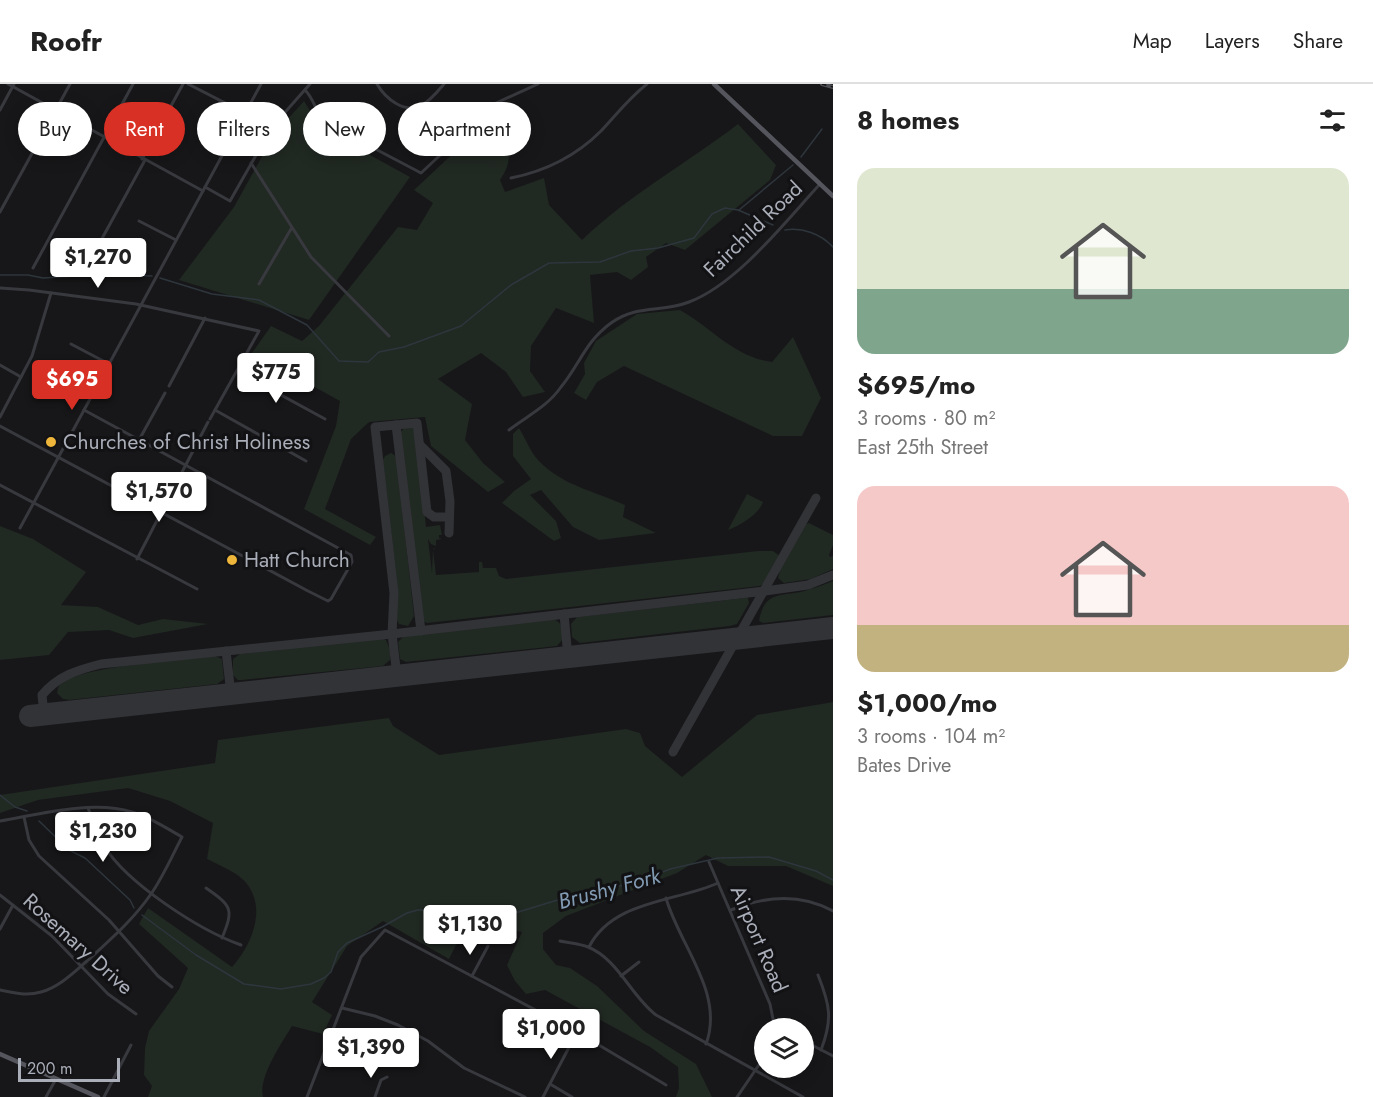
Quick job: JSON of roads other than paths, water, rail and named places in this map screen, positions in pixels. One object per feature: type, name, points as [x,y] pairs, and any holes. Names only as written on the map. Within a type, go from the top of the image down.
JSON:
[{"type":"main road","points":[[714,84],[833,196]]},
{"type":"main road","points":[[0,1054],[98,1097]]},
{"type":"street","points":[[8,84],[14,85],[43,102]]},
{"type":"street","points":[[60,102],[70,84]]},
{"type":"street","points":[[122,102],[132,84]]},
{"type":"street","points":[[93,255],[183,84]]},
{"type":"street","points":[[188,84],[223,102]]},
{"type":"street","points":[[250,102],[261,84]]},
{"type":"street","points":[[291,104],[310,84]]},
{"type":"street","points":[[377,84],[395,103],[412,108],[425,103],[444,84]]},
{"type":"street","points":[[306,90],[320,117],[326,123],[421,173],[496,103],[538,84]]},
{"type":"street","points":[[511,178],[547,168],[571,156],[601,131],[647,84]]},
{"type":"street","points":[[0,110],[14,85]]},
{"type":"street","points":[[33,268],[104,136],[92,130]]},
{"type":"street","points":[[0,212],[31,156]]},
{"type":"street","points":[[139,156],[203,191]]},
{"type":"street","points":[[20,528],[221,156]]},
{"type":"street","points":[[205,187],[230,201],[255,156]]},
{"type":"street","points":[[251,163],[291,229],[318,264],[389,336]]},
{"type":"street","name":"Fairchild Road","points":[[509,430],[534,414],[561,388],[595,336],[634,311],[687,303],[711,292],[731,277],[820,184]]},
{"type":"street","points":[[139,221],[176,240]]},
{"type":"street","points":[[259,284],[291,229]]},
{"type":"street","points":[[0,288],[141,305],[259,331],[137,559]]},
{"type":"street","points":[[0,417],[37,341],[51,293]]},
{"type":"street","points":[[169,386],[205,318]]},
{"type":"street","points":[[71,344],[109,364]]},
{"type":"street","points":[[0,365],[21,377]]},
{"type":"street","points":[[237,371],[325,419]]},
{"type":"street","points":[[139,440],[165,393]]},
{"type":"street","points":[[0,426],[328,601],[332,599],[352,562],[351,555],[84,410]]},
{"type":"street","points":[[215,410],[306,461]]},
{"type":"street","points":[[0,485],[197,589]]},
{"type":"street","points":[[88,808],[108,853],[123,869],[197,926],[241,945]]},
{"type":"street","points":[[0,821],[88,808],[113,808],[132,812],[182,837],[152,893],[120,931],[81,966],[57,985],[39,993],[19,994],[0,990]]},
{"type":"street","points":[[24,817],[29,840],[39,855],[120,931],[158,976],[172,987]]},
{"type":"street","name":"Airport Road","points":[[709,861],[770,1004],[773,1018]]},
{"type":"street","points":[[589,947],[595,937],[612,921],[666,898],[687,895],[718,883]]},
{"type":"street","points":[[206,888],[226,902],[230,912],[222,938]]},
{"type":"street","name":"Rosemary Drive","points":[[0,895],[52,936],[108,994],[136,1014]]},
{"type":"street","points":[[666,898],[673,920],[709,1000],[712,1022],[706,1044]]},
{"type":"street","points":[[731,910],[754,901],[783,898],[811,902],[833,911]]},
{"type":"street","points":[[0,929],[13,905]]},
{"type":"street","points":[[307,1097],[361,957],[385,930],[577,1032],[666,1085]]},
{"type":"street","points":[[560,941],[589,947],[621,975],[647,1008],[706,1044],[754,1069]]},
{"type":"street","points":[[472,976],[488,946]]},
{"type":"street","points":[[621,975],[639,962]]},
{"type":"street","points":[[818,975],[830,1014],[829,1028],[821,1050]]},
{"type":"street","points":[[342,1008],[375,1016],[398,1025],[428,1041],[464,1068],[525,1097]]},
{"type":"street","points":[[543,1097],[577,1032]]},
{"type":"street","points":[[104,1097],[131,1045]]},
{"type":"street","points":[[814,1046],[833,1056]]},
{"type":"street","points":[[737,1097],[754,1073]]},
{"type":"street","points":[[375,1097],[381,1080],[387,1077]]},
{"type":"street","points":[[770,1078],[803,1097]]},
{"type":"street","points":[[46,1097],[56,1079]]},
{"type":"street","points":[[550,1084],[572,1097]]},
{"type":"waterway","points":[[801,157],[822,129]]},
{"type":"waterway","points":[[739,210],[793,165]]},
{"type":"waterway","points":[[160,278],[212,294],[259,300],[307,325],[339,361],[368,362],[379,352],[404,347],[461,326],[511,285],[549,263],[600,262],[631,251],[658,248],[694,238],[712,214],[725,208],[738,210],[773,225]]},
{"type":"waterway","points":[[785,230],[811,232],[823,238],[833,247]]},
{"type":"waterway","points":[[0,275],[28,275],[43,278],[108,274],[152,276]]},
{"type":"waterway","name":"Brushy Fork","points":[[0,795],[15,807],[27,811]]},
{"type":"waterway","name":"Brushy Fork","points":[[39,821],[69,850],[85,858],[130,900],[134,908]]},
{"type":"waterway","name":"Brushy Fork","points":[[142,915],[196,955],[244,984],[281,989],[311,984],[324,978],[331,972],[338,952],[347,943],[407,913],[418,910],[483,914],[515,913],[584,892],[636,883],[670,869],[718,858],[769,857],[816,871],[833,880]]},
{"type":"railway","points":[[822,84],[833,87]]},
{"type":"place","name":"Churches of Christ Holiness","points":[[51,442]]},
{"type":"place","name":"Hatt Church","points":[[232,560]]}]
